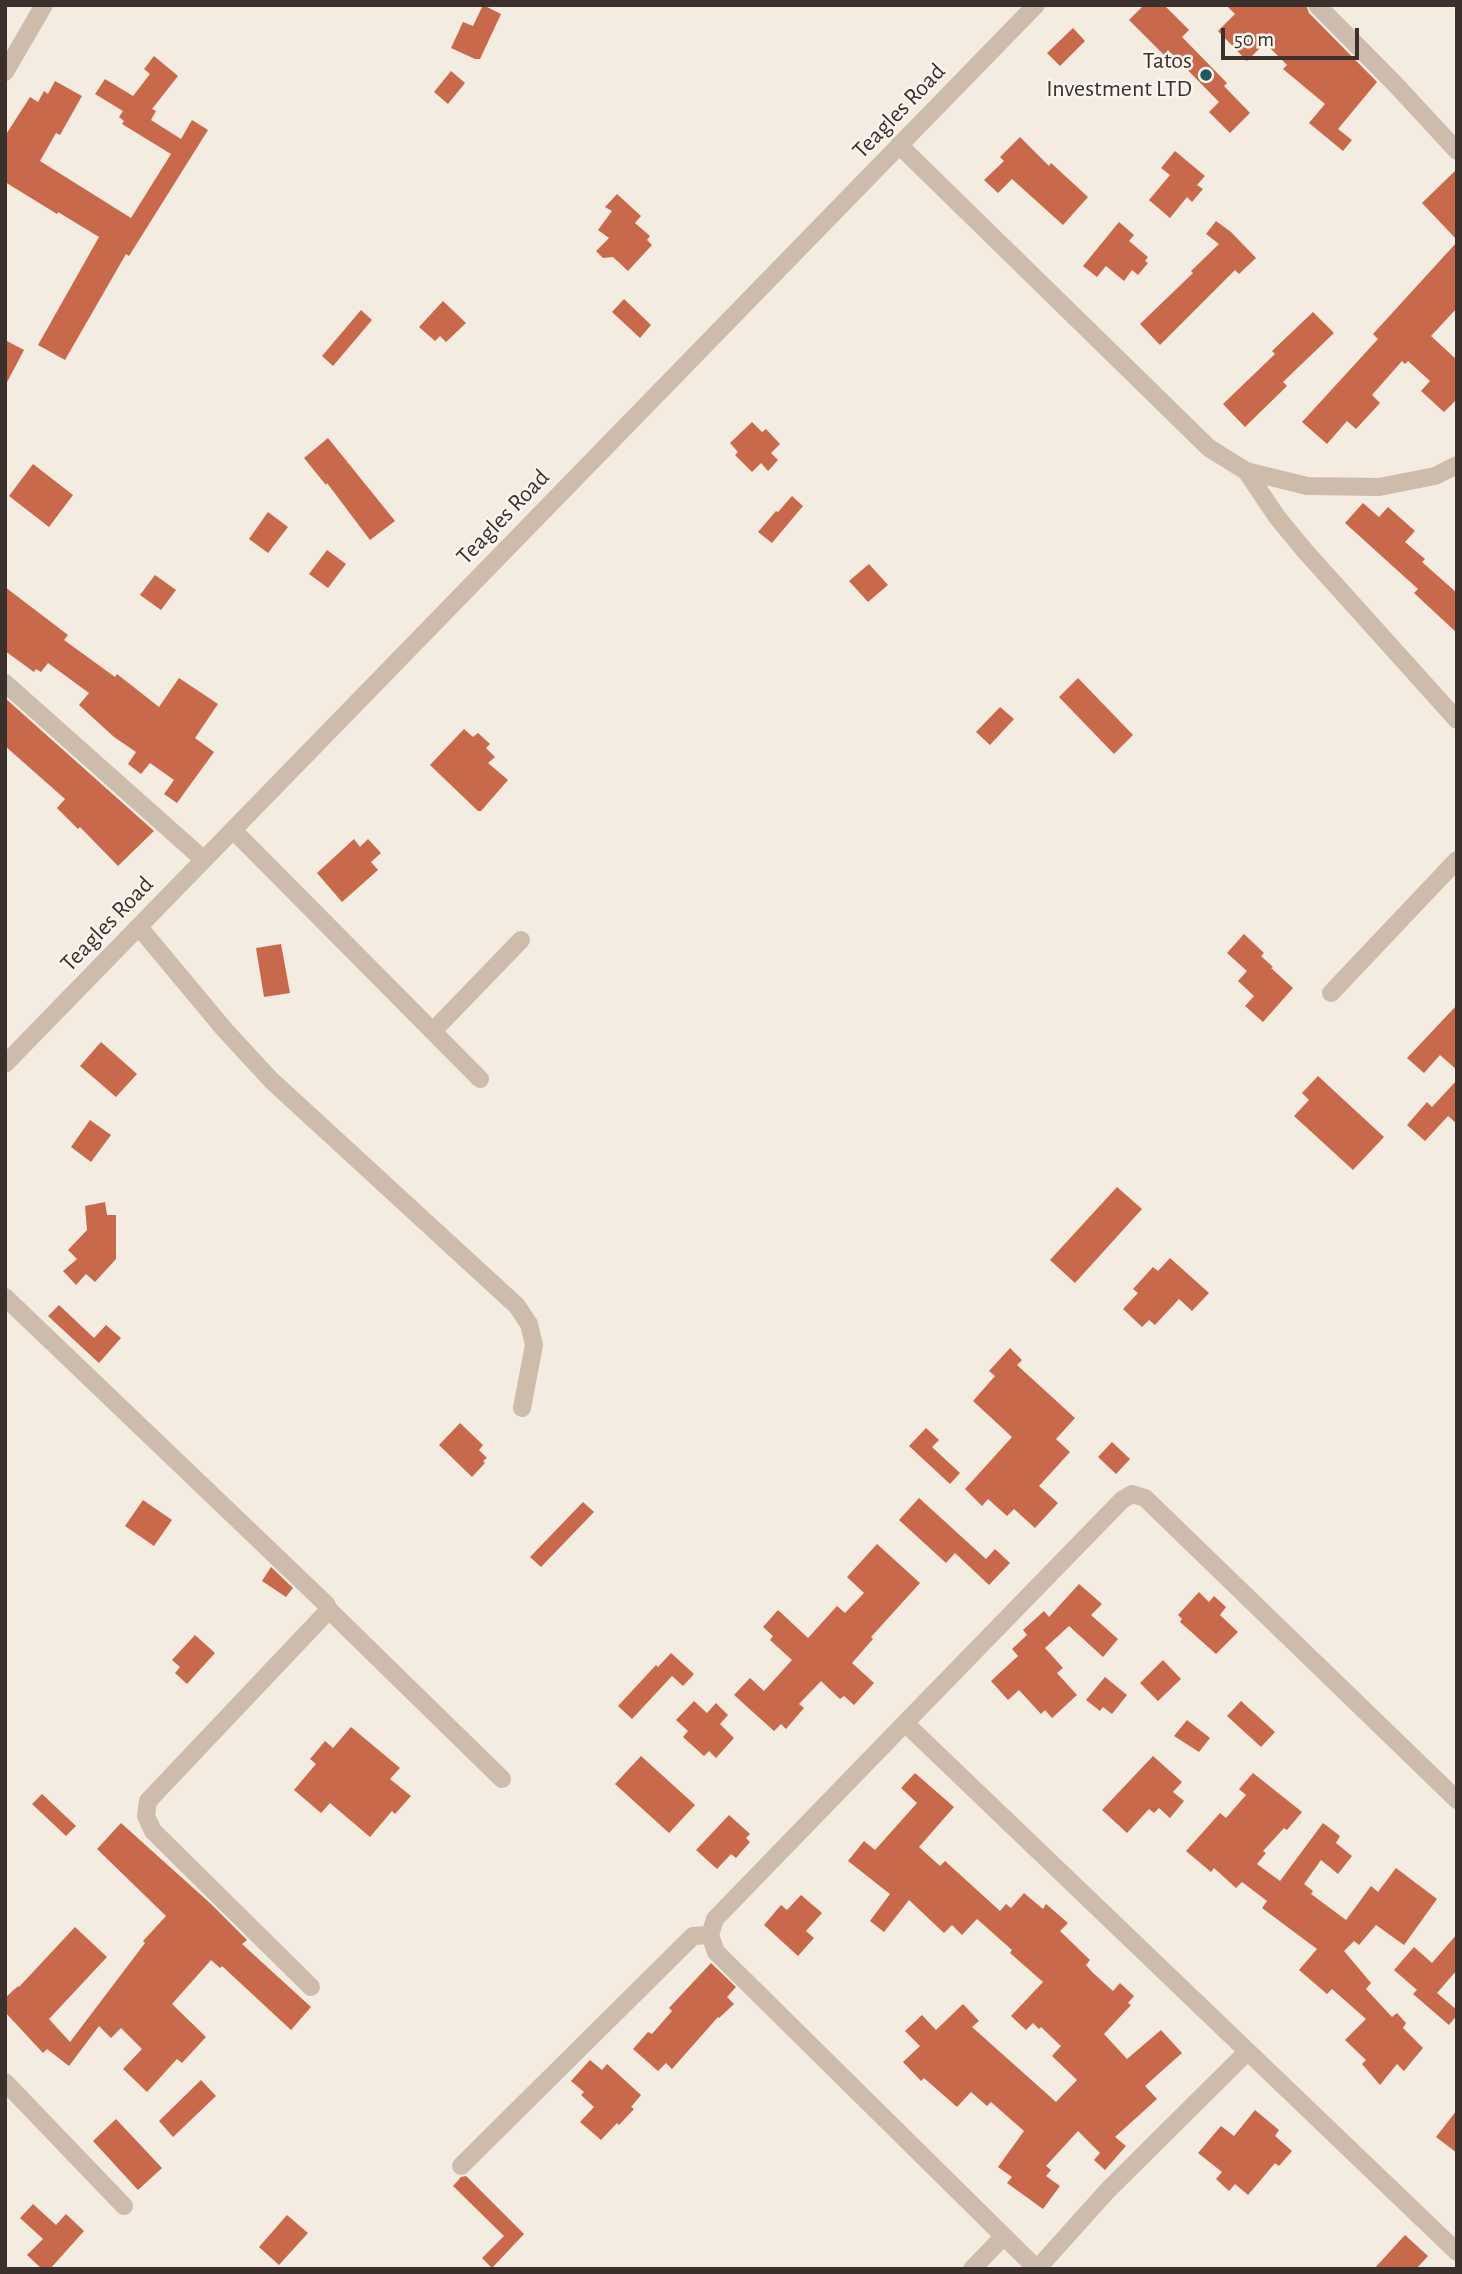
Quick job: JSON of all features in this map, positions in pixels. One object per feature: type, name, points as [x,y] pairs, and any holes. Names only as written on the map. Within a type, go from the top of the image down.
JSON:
[{"type":"street","points":[[5,72],[44,5]]},
{"type":"street","name":"Teagles Road","points":[[5,1064],[1036,5]]},
{"type":"street","points":[[1317,5],[1457,151]]},
{"type":"street","points":[[900,145],[1209,448],[1246,471],[1307,486],[1379,487],[1435,476],[1457,465]]},
{"type":"street","points":[[1246,471],[1277,517],[1305,551],[1457,720]]},
{"type":"street","points":[[5,683],[204,860]]},
{"type":"street","points":[[233,830],[480,1079]]},
{"type":"street","points":[[1331,993],[1457,860]]},
{"type":"street","points":[[138,927],[271,1080],[517,1306],[529,1324],[534,1345],[522,1408]]},
{"type":"street","points":[[433,1031],[521,940]]},
{"type":"street","points":[[5,1297],[502,1779]]},
{"type":"street","points":[[1247,2052],[1108,2190],[1037,2269],[716,1952],[710,1935],[715,1919],[1122,1500],[1132,1494],[1145,1498],[1457,1800]]},
{"type":"street","points":[[311,1987],[153,1830],[146,1816],[148,1801],[328,1609]]},
{"type":"street","points":[[905,1723],[1457,2252]]},
{"type":"street","points":[[461,2166],[693,1936],[710,1935]]},
{"type":"street","points":[[5,2082],[124,2206]]},
{"type":"street","points":[[972,2269],[1004,2236]]},
{"type":"building","points":[[483,5],[501,14],[480,59],[475,59],[451,48],[463,22],[473,26]]},
{"type":"building","points":[[1144,5],[1164,5],[1189,30],[1182,37],[1227,83],[1224,86],[1250,113],[1230,133],[1209,112],[1219,102],[1168,50],[1164,55],[1129,20]]},
{"type":"building","points":[[1226,5],[1306,5],[1309,13],[1377,82],[1338,129],[1352,140],[1343,151],[1309,123],[1325,104],[1283,69],[1287,65],[1265,43],[1247,61],[1218,31],[1235,14]]},
{"type":"building","points":[[1073,28],[1085,41],[1060,66],[1047,53]]},
{"type":"building","points":[[154,56],[178,76],[152,109],[156,111],[151,120],[181,139],[192,120],[208,130],[129,256],[126,254],[65,360],[38,345],[99,237],[5,182],[5,136],[30,97],[38,102],[44,91],[48,94],[55,81],[82,96],[60,135],[56,133],[40,161],[131,218],[171,154],[122,124],[124,121],[119,117],[123,111],[95,94],[105,79],[133,96],[150,74],[144,69]]},
{"type":"building","points":[[451,71],[465,83],[448,104],[434,92]]},
{"type":"building","points":[[1020,137],[1049,166],[1051,163],[1088,197],[1063,225],[1012,179],[998,193],[984,180],[1004,161],[1000,157]]},
{"type":"building","points":[[1175,151],[1205,176],[1197,185],[1203,189],[1192,202],[1187,197],[1170,218],[1149,200],[1170,175],[1161,168]]},
{"type":"building","points":[[1457,169],[1457,240],[1422,203]]},
{"type":"building","points":[[617,194],[641,216],[635,223],[650,236],[647,240],[652,245],[628,271],[613,257],[603,258],[596,251],[609,238],[598,230],[612,211],[605,207]]},
{"type":"building","points":[[1216,221],[1231,232],[1256,258],[1239,274],[1235,270],[1160,345],[1140,324],[1219,244],[1206,234]]},
{"type":"building","points":[[1119,222],[1134,235],[1129,241],[1148,257],[1145,261],[1148,263],[1138,275],[1132,270],[1124,281],[1106,266],[1097,277],[1083,266]]},
{"type":"building","points":[[1457,242],[1457,308],[1431,336],[1457,360],[1457,399],[1444,412],[1421,391],[1430,381],[1408,361],[1405,364],[1402,361],[1372,395],[1380,403],[1356,429],[1347,421],[1327,444],[1302,422],[1378,339],[1373,334]]},
{"type":"building","points":[[624,299],[651,325],[640,338],[612,312]]},
{"type":"building","points":[[443,301],[466,323],[446,342],[440,336],[435,341],[419,327]]},
{"type":"building","points":[[361,310],[372,320],[333,366],[322,356]]},
{"type":"building","points":[[1313,312],[1334,333],[1283,382],[1287,386],[1245,427],[1223,404],[1275,354],[1272,351]]},
{"type":"building","points":[[5,340],[24,350],[5,386]]},
{"type":"building","points":[[752,422],[762,432],[766,429],[780,444],[771,453],[778,460],[768,471],[761,463],[752,472],[735,455],[738,452],[730,443]]},
{"type":"building","points":[[328,438],[395,521],[370,540],[327,483],[326,485],[304,458]]},
{"type":"building","points":[[33,464],[73,495],[49,527],[9,496]]},
{"type":"building","points":[[792,496],[803,506],[772,543],[758,532]]},
{"type":"building","points":[[1363,503],[1379,517],[1388,507],[1415,531],[1405,542],[1425,559],[1422,562],[1457,593],[1457,633],[1414,593],[1418,589],[1345,523]]},
{"type":"building","points":[[268,512],[288,527],[268,553],[249,539]]},
{"type":"building","points":[[327,550],[346,564],[328,588],[309,574]]},
{"type":"building","points":[[869,564],[888,585],[868,602],[849,581]]},
{"type":"building","points":[[155,575],[176,590],[161,610],[140,595]]},
{"type":"building","points":[[5,587],[68,635],[64,640],[115,677],[117,674],[159,707],[179,678],[218,704],[195,738],[214,752],[177,803],[164,794],[174,780],[150,763],[141,774],[128,764],[136,752],[114,737],[79,705],[89,693],[48,663],[41,672],[36,669],[34,672],[5,651]]},
{"type":"building","points":[[1078,678],[1133,735],[1114,754],[1059,697]]},
{"type":"building","points":[[5,698],[154,831],[118,866],[57,808],[65,799],[5,746]]},
{"type":"building","points":[[1000,707],[1014,719],[990,745],[976,732]]},
{"type":"building","points":[[464,729],[473,737],[478,733],[490,744],[486,748],[495,757],[488,763],[508,780],[481,811],[430,765]]},
{"type":"building","points":[[354,839],[360,847],[368,839],[381,853],[371,862],[378,870],[342,902],[317,873]]},
{"type":"building","points":[[1244,934],[1264,953],[1261,956],[1273,967],[1271,968],[1293,988],[1263,1022],[1245,1006],[1254,996],[1238,981],[1247,971],[1227,953]]},
{"type":"building","points":[[281,944],[290,993],[264,997],[256,948]]},
{"type":"building","points":[[1457,1005],[1457,1070],[1440,1055],[1424,1073],[1407,1058]]},
{"type":"building","points":[[101,1042],[137,1074],[116,1097],[80,1066]]},
{"type":"building","points":[[1318,1076],[1384,1137],[1353,1170],[1294,1116],[1309,1100],[1302,1093]]},
{"type":"building","points":[[1457,1080],[1457,1124],[1448,1116],[1425,1141],[1407,1125],[1427,1102],[1432,1107]]},
{"type":"building","points":[[90,1120],[111,1135],[91,1162],[71,1147]]},
{"type":"building","points":[[1117,1187],[1142,1209],[1075,1283],[1050,1260]]},
{"type":"building","points":[[105,1202],[107,1215],[116,1215],[116,1259],[95,1282],[86,1274],[76,1285],[63,1271],[77,1259],[68,1250],[87,1230],[85,1206]]},
{"type":"building","points":[[1170,1258],[1209,1293],[1192,1311],[1179,1299],[1155,1325],[1149,1320],[1142,1327],[1123,1309],[1138,1293],[1133,1289],[1153,1267],[1158,1271]]},
{"type":"building","points":[[59,1305],[94,1338],[106,1325],[121,1338],[99,1363],[48,1316]]},
{"type":"building","points":[[1010,1348],[1022,1360],[1017,1365],[1075,1418],[1056,1439],[1070,1452],[1039,1486],[1058,1503],[1035,1528],[1014,1509],[1007,1516],[988,1499],[982,1506],[965,1489],[1012,1437],[973,1401],[995,1376],[989,1371]]},
{"type":"building","points":[[460,1423],[483,1445],[479,1450],[487,1458],[472,1477],[439,1445]]},
{"type":"building","points":[[926,1428],[939,1440],[932,1447],[960,1473],[950,1484],[909,1446]]},
{"type":"building","points":[[1112,1442],[1130,1459],[1116,1474],[1098,1457]]},
{"type":"building","points":[[919,1498],[986,1559],[995,1549],[1010,1563],[989,1585],[955,1553],[946,1563],[899,1520]]},
{"type":"building","points":[[143,1500],[172,1520],[154,1546],[125,1526]]},
{"type":"building","points":[[583,1502],[594,1512],[541,1567],[530,1557]]},
{"type":"building","points":[[877,1544],[920,1583],[871,1637],[873,1639],[852,1663],[874,1683],[854,1705],[844,1696],[840,1699],[821,1681],[799,1704],[804,1708],[786,1729],[781,1724],[774,1731],[734,1695],[750,1678],[764,1691],[792,1660],[770,1640],[773,1636],[763,1627],[778,1610],[808,1638],[837,1606],[845,1613],[864,1593],[847,1577]]},
{"type":"building","points":[[271,1567],[293,1588],[286,1597],[262,1581]]},
{"type":"building","points":[[1079,1584],[1102,1604],[1091,1615],[1118,1639],[1103,1657],[1069,1626],[1045,1648],[1063,1668],[1057,1673],[1077,1695],[1052,1718],[1045,1710],[1041,1714],[1019,1690],[1008,1700],[991,1681],[1018,1656],[1012,1649],[1027,1635],[1023,1630],[1044,1611],[1049,1617]]},
{"type":"building","points":[[1199,1592],[1209,1602],[1214,1596],[1226,1607],[1220,1615],[1238,1632],[1216,1654],[1180,1622],[1182,1619],[1178,1615]]},
{"type":"building","points":[[195,1635],[215,1653],[187,1684],[175,1673],[180,1667],[172,1660]]},
{"type":"building","points":[[671,1653],[694,1674],[683,1686],[672,1676],[632,1719],[618,1706],[656,1665],[658,1667]]},
{"type":"building","points":[[1163,1660],[1181,1679],[1158,1701],[1140,1683]]},
{"type":"building","points":[[1105,1677],[1127,1695],[1112,1714],[1103,1707],[1100,1711],[1086,1700]]},
{"type":"building","points":[[694,1701],[707,1713],[716,1703],[728,1715],[720,1724],[734,1738],[716,1758],[709,1751],[704,1756],[683,1737],[688,1731],[676,1720]]},
{"type":"building","points":[[1241,1701],[1275,1732],[1261,1747],[1227,1716]]},
{"type":"building","points":[[1187,1720],[1210,1738],[1199,1752],[1174,1736]]},
{"type":"building","points":[[351,1727],[400,1768],[390,1779],[411,1796],[395,1814],[392,1811],[370,1837],[330,1803],[321,1813],[294,1790],[316,1764],[310,1759],[325,1741],[333,1748]]},
{"type":"building","points":[[641,1756],[695,1805],[669,1833],[615,1784]]},
{"type":"building","points":[[1153,1756],[1182,1782],[1173,1792],[1184,1801],[1170,1818],[1159,1808],[1154,1813],[1149,1809],[1127,1833],[1102,1810]]},
{"type":"building","points":[[915,1773],[954,1807],[919,1847],[940,1866],[945,1861],[1000,1911],[1006,1904],[1011,1908],[1024,1893],[1043,1909],[1046,1904],[1068,1923],[1060,1931],[1090,1960],[1086,1965],[1092,1972],[1113,1991],[1120,1983],[1134,1996],[1128,2003],[1131,2005],[1104,2034],[1127,2059],[1161,2030],[1182,2053],[1145,2086],[1157,2099],[1115,2137],[1126,2146],[1105,2170],[1094,2160],[1100,2153],[1078,2131],[1046,2166],[1051,2170],[1046,2176],[1060,2186],[1043,2209],[1007,2183],[1012,2177],[998,2167],[1024,2131],[991,2102],[987,2106],[971,2092],[957,2107],[924,2078],[921,2081],[903,2062],[920,2046],[905,2031],[922,2015],[936,2030],[963,2004],[979,2021],[972,2027],[1056,2102],[1077,2080],[1052,2056],[1061,2046],[1041,2027],[1039,2029],[1033,2023],[1026,2030],[1011,2016],[1043,1982],[977,1919],[962,1935],[952,1925],[944,1933],[909,1900],[884,1932],[870,1921],[890,1894],[848,1861],[864,1841],[875,1850],[917,1803],[901,1788]]},
{"type":"building","points":[[1253,1773],[1302,1812],[1287,1830],[1284,1828],[1263,1851],[1266,1853],[1257,1864],[1280,1881],[1323,1823],[1340,1836],[1336,1843],[1352,1856],[1338,1874],[1321,1860],[1304,1884],[1313,1891],[1311,1894],[1346,1920],[1371,1886],[1378,1892],[1396,1868],[1437,1899],[1404,1945],[1376,1925],[1359,1945],[1354,1941],[1344,1951],[1371,1983],[1366,1989],[1392,2017],[1397,2013],[1406,2023],[1403,2028],[1423,2048],[1404,2071],[1397,2064],[1380,2085],[1362,2064],[1366,2060],[1345,2040],[1366,2019],[1332,1989],[1327,1994],[1299,1970],[1317,1949],[1262,1908],[1267,1901],[1242,1882],[1236,1888],[1214,1868],[1211,1872],[1186,1851],[1220,1813],[1226,1818],[1246,1795],[1239,1789]]},
{"type":"building","points":[[42,1794],[76,1826],[66,1836],[32,1804]]},
{"type":"building","points":[[729,1815],[750,1834],[746,1838],[750,1842],[736,1858],[731,1854],[717,1869],[696,1850]]},
{"type":"building","points":[[121,1823],[211,1904],[247,1940],[242,1944],[311,2007],[291,2030],[222,1966],[220,1968],[211,1960],[172,2004],[206,2037],[182,2063],[177,2059],[147,2092],[123,2069],[142,2049],[121,2028],[111,2038],[99,2026],[69,2066],[47,2049],[43,2053],[5,2012],[5,1998],[19,1987],[75,1927],[107,1957],[49,2019],[70,2042],[145,1943],[143,1941],[166,1916],[97,1849]]},
{"type":"building","points":[[801,1895],[822,1913],[806,1931],[814,1938],[798,1956],[764,1925],[781,1905],[787,1910]]},
{"type":"building","points":[[1457,1934],[1457,1970],[1437,1993],[1457,2010],[1457,2015],[1449,2025],[1413,1994],[1417,1990],[1394,1970],[1414,1947],[1432,1963]]},
{"type":"building","points":[[711,1963],[736,1987],[727,1997],[734,2004],[718,2017],[672,2069],[666,2063],[658,2071],[633,2049],[648,2032],[652,2034],[672,2011],[669,2008]]},
{"type":"building","points":[[590,2060],[602,2070],[607,2064],[641,2095],[631,2107],[634,2109],[601,2140],[580,2122],[594,2107],[581,2095],[584,2092],[571,2081]]},
{"type":"building","points":[[201,2080],[216,2096],[173,2137],[159,2121]]},
{"type":"building","points":[[1255,2110],[1279,2130],[1275,2136],[1292,2151],[1279,2166],[1275,2163],[1248,2195],[1235,2184],[1229,2191],[1216,2179],[1222,2172],[1198,2153],[1221,2126],[1234,2136]]},
{"type":"building","points":[[1457,2110],[1457,2153],[1436,2137]]},
{"type":"building","points":[[116,2119],[162,2168],[138,2190],[93,2141]]},
{"type":"building","points":[[466,2176],[524,2234],[492,2268],[482,2258],[504,2236],[453,2186],[461,2177]]},
{"type":"building","points":[[33,2204],[56,2225],[66,2214],[84,2231],[50,2269],[42,2269],[27,2255],[43,2239],[20,2218]]},
{"type":"building","points":[[287,2215],[308,2233],[279,2265],[259,2247]]},
{"type":"building","points":[[1405,2235],[1428,2256],[1416,2269],[1374,2269]]},
{"type":"place","name":"Tatos Investment LTD","points":[[1206,75]]}]
